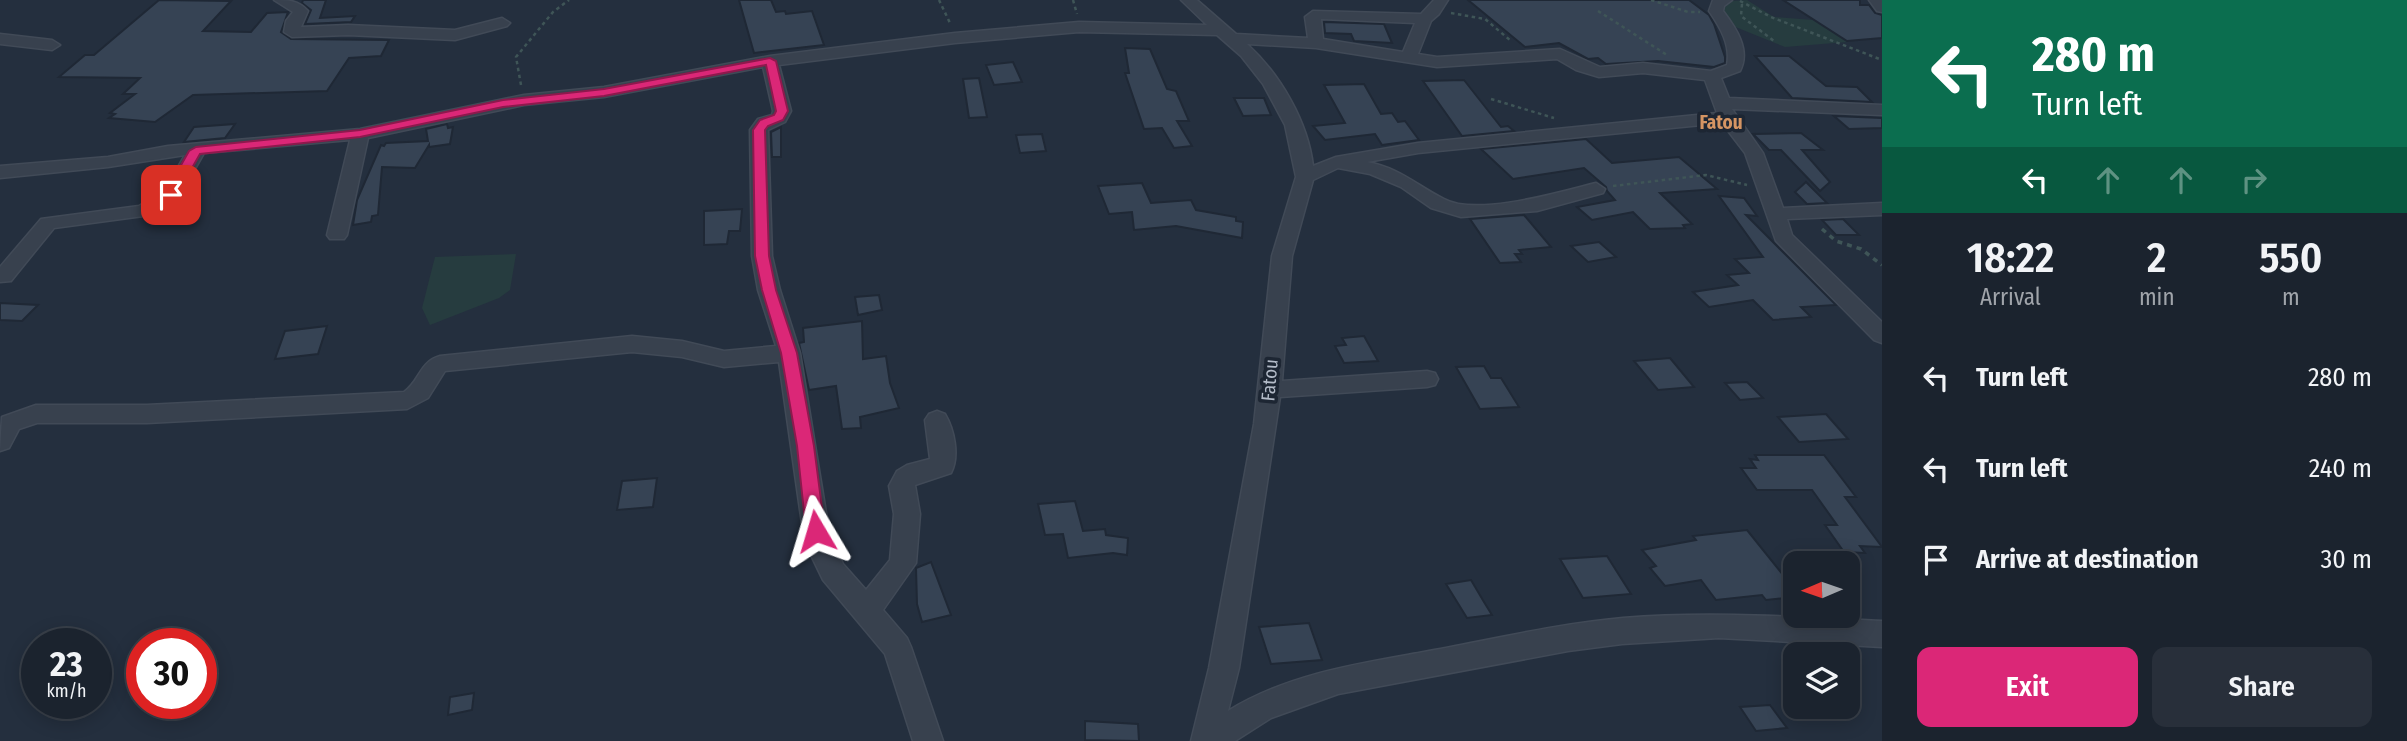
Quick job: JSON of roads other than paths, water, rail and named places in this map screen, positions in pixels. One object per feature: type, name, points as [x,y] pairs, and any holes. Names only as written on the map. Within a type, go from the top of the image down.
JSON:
[{"type":"street","points":[[281,0],[301,11],[294,22],[292,32],[348,30],[455,35],[502,23]]},
{"type":"street","name":"Fatou","points":[[1188,0],[1259,67],[1289,115],[1300,141],[1305,177],[1282,256],[1266,424],[1224,668],[1207,741]]},
{"type":"street","points":[[1876,0],[1882,8]]},
{"type":"street","points":[[0,172],[107,162],[168,152],[360,134],[524,100],[604,92],[770,61],[955,38],[1079,27],[1316,43],[1437,62],[1526,54],[1560,54],[1582,67],[1600,72],[1643,68],[1712,76],[1734,68],[1738,56],[1720,6]]},
{"type":"street","points":[[1316,43],[1313,17],[1318,13],[1433,10],[1409,56]]},
{"type":"street","points":[[0,39],[52,45]]},
{"type":"street","points":[[770,61],[782,111],[779,118],[764,123],[759,130],[762,256],[769,290],[789,353],[816,531],[822,551],[833,572],[897,647],[928,741]]},
{"type":"street","points":[[1712,76],[1724,110],[1754,153],[1783,237],[1882,335]]},
{"type":"street","points":[[1305,177],[1336,162],[1384,152],[1576,132],[1724,110],[1882,110]]},
{"type":"street","points":[[337,235],[360,134]]},
{"type":"street","points":[[4,276],[48,223],[144,211],[171,195],[196,151]]},
{"type":"street","points":[[1336,162],[1394,175],[1437,204],[1461,211],[1537,205],[1596,189]]},
{"type":"street","points":[[1777,214],[1882,209]]},
{"type":"street","points":[[0,442],[10,423],[36,414],[148,414],[407,400],[417,397],[432,368],[440,364],[632,344],[682,349],[724,359],[789,353]]},
{"type":"street","points":[[1268,390],[1427,379]]},
{"type":"street","points":[[865,612],[903,564],[906,514],[902,486],[906,478],[916,472],[942,466],[943,449],[937,420]]},
{"type":"street","points":[[1207,741],[1260,708],[1293,694],[1338,681],[1568,638],[1622,631],[1719,626],[1875,639]]},
{"type":"district","name":"Fatou","points":[[1721,122]]}]
